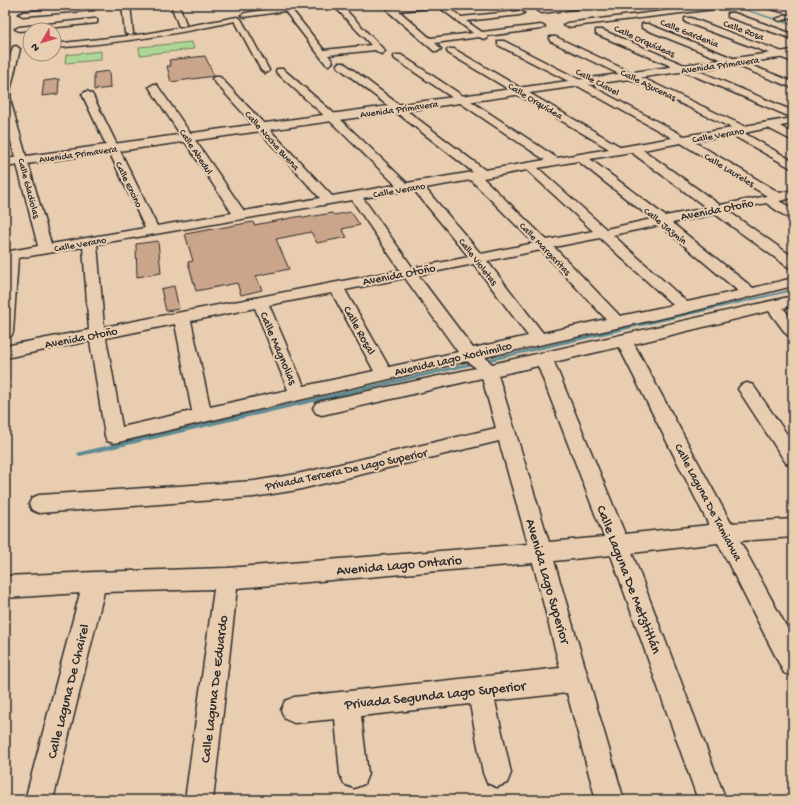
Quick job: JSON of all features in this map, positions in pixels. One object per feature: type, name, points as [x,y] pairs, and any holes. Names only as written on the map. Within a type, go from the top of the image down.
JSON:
[{"type":"street","points":[[24,5],[18,32],[94,21]]},
{"type":"street","points":[[126,5],[129,33]]},
{"type":"street","points":[[175,5],[182,24]]},
{"type":"street","points":[[62,41],[129,33],[234,16],[245,17],[245,15],[286,7],[309,5]]},
{"type":"street","points":[[322,53],[380,49],[336,5]]},
{"type":"street","points":[[438,50],[390,8],[440,5],[490,42]]},
{"type":"street","points":[[542,11],[591,5]]},
{"type":"street","points":[[690,5],[698,9]]},
{"type":"street","points":[[767,5],[793,12]]},
{"type":"street","points":[[286,7],[329,62]]},
{"type":"street","points":[[567,24],[714,7]]},
{"type":"street","points":[[22,14],[91,8]]},
{"type":"street","points":[[74,23],[75,9]]},
{"type":"street","points":[[557,9],[582,23]]},
{"type":"street","name":"Calle Gardenia","points":[[627,10],[638,16],[647,24],[793,85]]},
{"type":"street","points":[[428,41],[538,28],[516,13],[459,19]]},
{"type":"street","points":[[731,15],[793,37]]},
{"type":"street","points":[[780,19],[793,15]]},
{"type":"street","points":[[62,45],[119,40],[175,32],[234,16]]},
{"type":"street","points":[[234,16],[265,70]]},
{"type":"street","name":"Calle Rosa","points":[[688,20],[789,56]]},
{"type":"street","name":"Calle Orquídeas","points":[[599,32],[793,116]]},
{"type":"street","name":"Calle Azucenas","points":[[553,39],[633,76],[738,130],[793,166]]},
{"type":"street","name":"Calle Clavel","points":[[501,44],[579,83],[683,140]]},
{"type":"street","points":[[5,95],[9,65],[21,47]]},
{"type":"street","name":"Calle Orquídea","points":[[451,51],[620,151]]},
{"type":"street","name":"Avenida Primavera","points":[[5,163],[733,61],[789,56]]},
{"type":"street","points":[[398,57],[555,162]]},
{"type":"street","name":"Calle Margaritas","points":[[341,65],[397,108],[478,175],[617,322]]},
{"type":"street","name":"Calle Violetas","points":[[280,71],[411,187],[478,258],[541,349]]},
{"type":"street","name":"Calle Noche Buena","points":[[217,79],[329,201]]},
{"type":"street","name":"Calle Abedul","points":[[154,87],[240,215]]},
{"type":"street","name":"Calle Encino","points":[[87,94],[153,231]]},
{"type":"street","name":"Calle Gladiolas","points":[[5,95],[46,249]]},
{"type":"street","name":"Calle Verano","points":[[8,255],[793,121]]},
{"type":"street","points":[[770,125],[793,138]]},
{"type":"street","name":"Calle Laureles","points":[[683,140],[773,198],[793,215]]},
{"type":"street","points":[[634,149],[793,264]]},
{"type":"street","name":"Calle Jazmín","points":[[581,158],[661,220],[750,293]]},
{"type":"street","points":[[529,166],[685,308]]},
{"type":"street","name":"Avenida Otoño","points":[[5,352],[409,273],[717,208],[793,194]]},
{"type":"street","name":"Avenida Lago Superior","points":[[356,196],[409,273],[479,363],[507,432],[610,800]]},
{"type":"street","points":[[90,242],[97,334]]},
{"type":"street","points":[[5,332],[8,255]]},
{"type":"street","name":"Avenida Lago Xochimilco","points":[[322,408],[479,363],[541,349],[617,322],[685,308],[793,282]]},
{"type":"street","name":"Calle Rosal","points":[[336,287],[384,374]]},
{"type":"street","name":"Avenida Lago Xochimilco","points":[[97,334],[114,436],[384,374],[479,363],[541,349],[624,341],[793,301]]},
{"type":"street","name":"Calle Magnolias","points":[[260,302],[299,394]]},
{"type":"street","points":[[773,306],[793,330]]},
{"type":"street","points":[[182,317],[202,415]]},
{"type":"street","name":"Calle Laguna De Tamiahua","points":[[624,341],[793,664]]},
{"type":"street","name":"Calle Laguna De Metztitlán","points":[[541,349],[618,544],[712,800]]},
{"type":"street","points":[[747,389],[793,458]]},
{"type":"street","name":"Privada Tercera De Lago Superior","points":[[38,504],[254,489],[297,482],[507,432]]},
{"type":"street","name":"Avenida Lago Ontario","points":[[5,587],[95,582],[227,578],[541,553],[725,533],[793,528]]},
{"type":"street","name":"Calle Laguna De Eduardo","points":[[199,800],[227,578]]},
{"type":"street","name":"Calle Laguna De Chairel","points":[[39,800],[95,582]]},
{"type":"street","name":"Privada Segunda Lago Superior","points":[[294,710],[576,679]]},
{"type":"street","points":[[480,690],[497,773]]},
{"type":"street","points":[[347,704],[354,774]]},
{"type":"green space","points":[[192,42],[194,49],[140,55],[139,47]]},
{"type":"green space","points":[[101,51],[101,60],[65,63],[66,55]]},
{"type":"building","points":[[205,56],[214,76],[171,82],[167,66],[171,66],[169,60]]},
{"type":"building","points":[[109,71],[110,88],[94,90],[94,73]]},
{"type":"building","points":[[59,79],[58,94],[42,96],[44,81]]},
{"type":"building","points":[[351,212],[360,225],[342,229],[347,237],[317,243],[311,232],[276,239],[289,269],[256,276],[262,290],[241,295],[237,283],[196,291],[188,262],[193,261],[185,234],[253,222],[254,225],[302,216],[303,218],[332,213],[334,215]]},
{"type":"building","points":[[158,241],[161,273],[137,277],[136,244]]},
{"type":"building","points":[[174,286],[179,309],[166,311],[161,289]]},
{"type":"waterway","points":[[730,5],[793,25]]},
{"type":"waterway","points":[[80,454],[793,290]]}]
